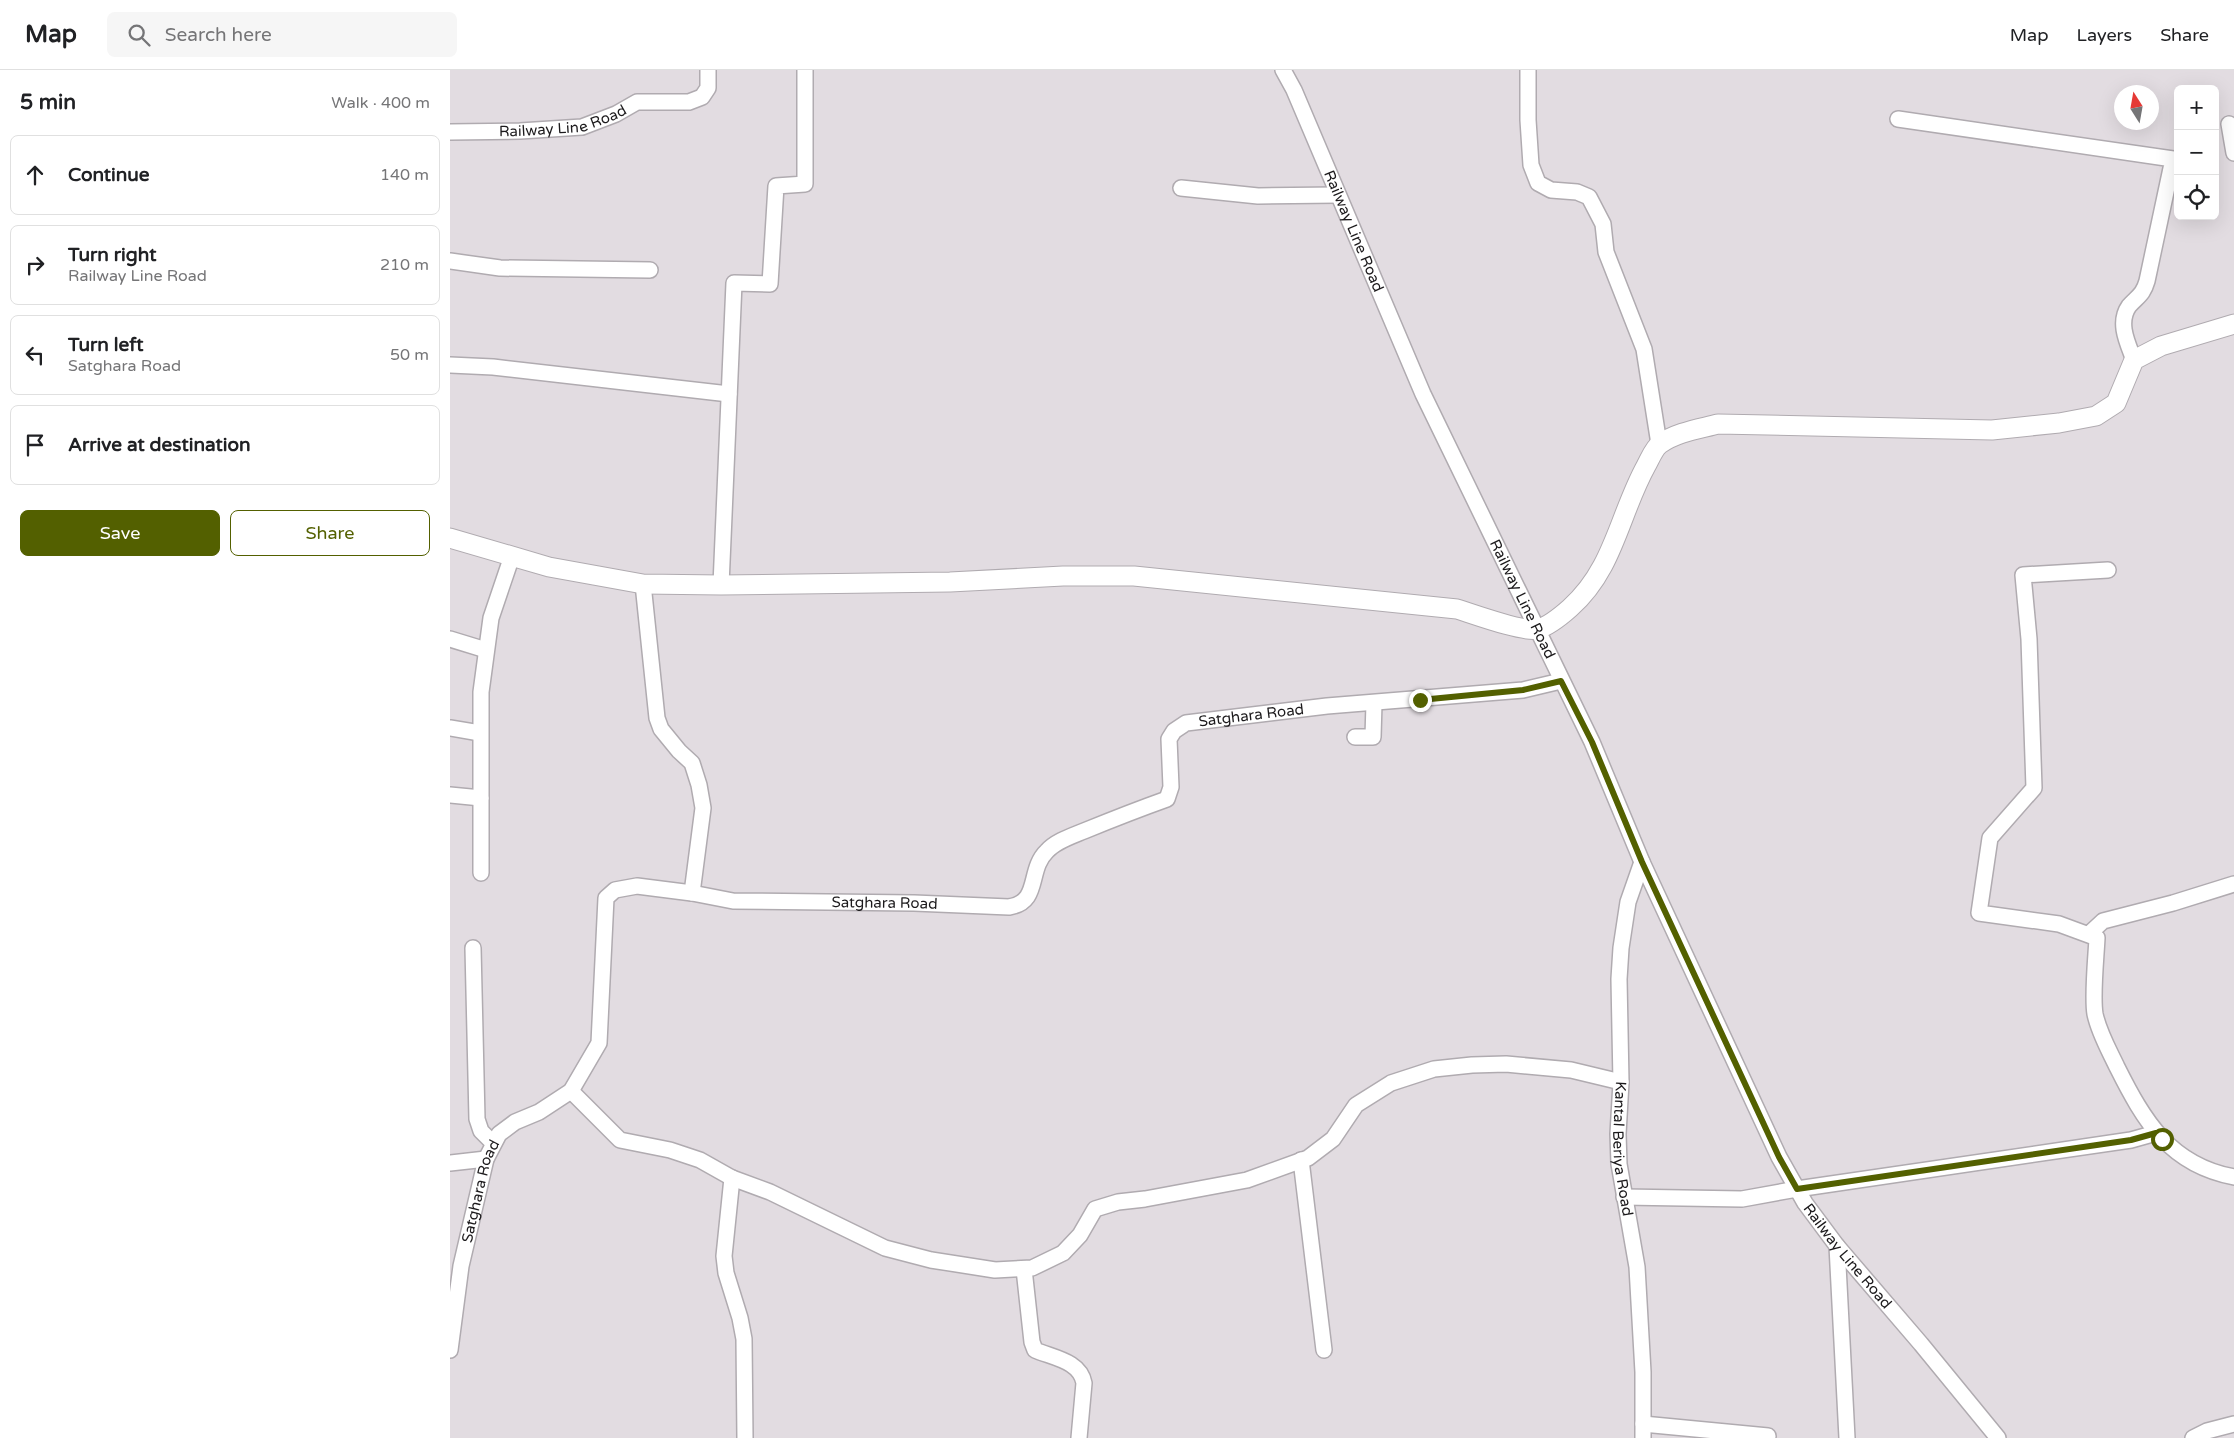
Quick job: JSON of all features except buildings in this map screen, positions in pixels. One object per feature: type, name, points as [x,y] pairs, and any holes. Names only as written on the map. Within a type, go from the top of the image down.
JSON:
[{"type":"street","name":"Railway Line Road","points":[[450,132],[529,131],[582,127],[616,114],[637,102],[689,102],[702,97],[708,88],[708,70]]},
{"type":"street","points":[[721,585],[734,283],[770,284],[776,186],[805,184],[805,70]]},
{"type":"street","name":"Railway Line Road","points":[[1283,70],[1294,90],[1423,394],[1592,742],[1642,862],[1779,1157],[1797,1189],[1837,1246],[1916,1337],[1998,1438]]},
{"type":"street","points":[[1528,70],[1528,120],[1531,165],[1538,183],[1551,190],[1577,192],[1589,197],[1603,224],[1606,252],[1644,348],[1659,444]]},
{"type":"street","points":[[1898,118],[2173,159],[2148,281],[2144,291],[2129,306],[2125,316],[2123,327],[2134,360]]},
{"type":"street","points":[[2229,124],[2234,153]]},
{"type":"street","points":[[1181,188],[1258,196],[1338,195]]},
{"type":"street","points":[[450,261],[500,268],[650,270]]},
{"type":"street","points":[[450,538],[549,566],[643,584],[721,585],[950,582],[1063,576],[1134,576],[1457,609],[1537,630],[1560,617],[1580,599],[1598,575],[1616,541],[1643,472],[1659,444],[1682,433],[1718,424],[1992,430],[2059,423],[2096,416],[2116,402],[2134,360],[2161,346],[2234,324]]},
{"type":"street","points":[[450,365],[494,367],[729,394]]},
{"type":"street","points":[[482,873],[481,692],[491,618],[512,556]]},
{"type":"street","points":[[2108,570],[2023,575],[2029,639],[2034,788],[1990,838],[1979,913],[2059,924],[2097,938],[2095,1013],[2101,1034],[2131,1094],[2156,1133],[2184,1158],[2213,1173],[2234,1177]]},
{"type":"street","points":[[643,584],[657,718],[661,729],[692,762],[703,808],[692,893]]},
{"type":"street","points":[[450,639],[486,650]]},
{"type":"street","name":"Satghara Road","points":[[450,1350],[461,1266],[486,1159],[493,1143],[500,1134],[515,1122],[539,1112],[571,1090],[600,1043],[606,898],[615,890],[636,886],[692,893],[732,901],[1018,906],[1029,895],[1037,862],[1047,850],[1064,840],[1108,821],[1167,799],[1171,787],[1169,739],[1174,730],[1186,723],[1327,706],[1523,690],[1561,681]]},
{"type":"street","points":[[1355,737],[1373,737],[1374,703]]},
{"type":"street","points":[[450,728],[480,733]]},
{"type":"street","points":[[450,795],[481,798]]},
{"type":"street","name":"Kantal Beriya Road","points":[[1642,862],[1628,902],[1621,948],[1619,979],[1621,1082],[1619,1164],[1637,1267],[1643,1372],[1643,1431]]},
{"type":"street","points":[[2089,934],[2103,921],[2173,903],[2234,884]]},
{"type":"street","points":[[473,948],[477,1119],[481,1131],[493,1143]]},
{"type":"street","points":[[571,1090],[620,1140],[670,1150],[700,1160],[732,1178],[770,1192],[885,1248],[931,1260],[995,1270],[1032,1268],[1063,1253],[1080,1235],[1095,1209],[1118,1202],[1145,1199],[1247,1180],[1308,1158],[1332,1139],[1356,1105],[1391,1083],[1434,1070],[1472,1065],[1506,1064],[1571,1070],[1621,1082]]},
{"type":"street","points":[[1624,1196],[1742,1199],[1797,1189],[2131,1140],[2156,1133]]},
{"type":"street","points":[[450,1163],[486,1159]]},
{"type":"street","points":[[1300,1160],[1324,1350]]},
{"type":"street","points":[[732,1178],[724,1256],[726,1273],[740,1318],[744,1339],[745,1438]]},
{"type":"street","points":[[1837,1246],[1847,1438]]},
{"type":"street","points":[[1024,1269],[1032,1342],[1036,1350],[1076,1367],[1082,1374],[1084,1383],[1079,1438]]},
{"type":"street","points":[[2193,1438],[2207,1431],[2234,1424]]},
{"type":"street","points":[[1643,1431],[1768,1436]]},
{"type":"route","points":[[1420,700],[1523,690],[1561,681],[1592,742],[1642,862],[1667,912],[1779,1157],[1797,1189],[2131,1140],[2156,1133],[2162,1139]]}]
